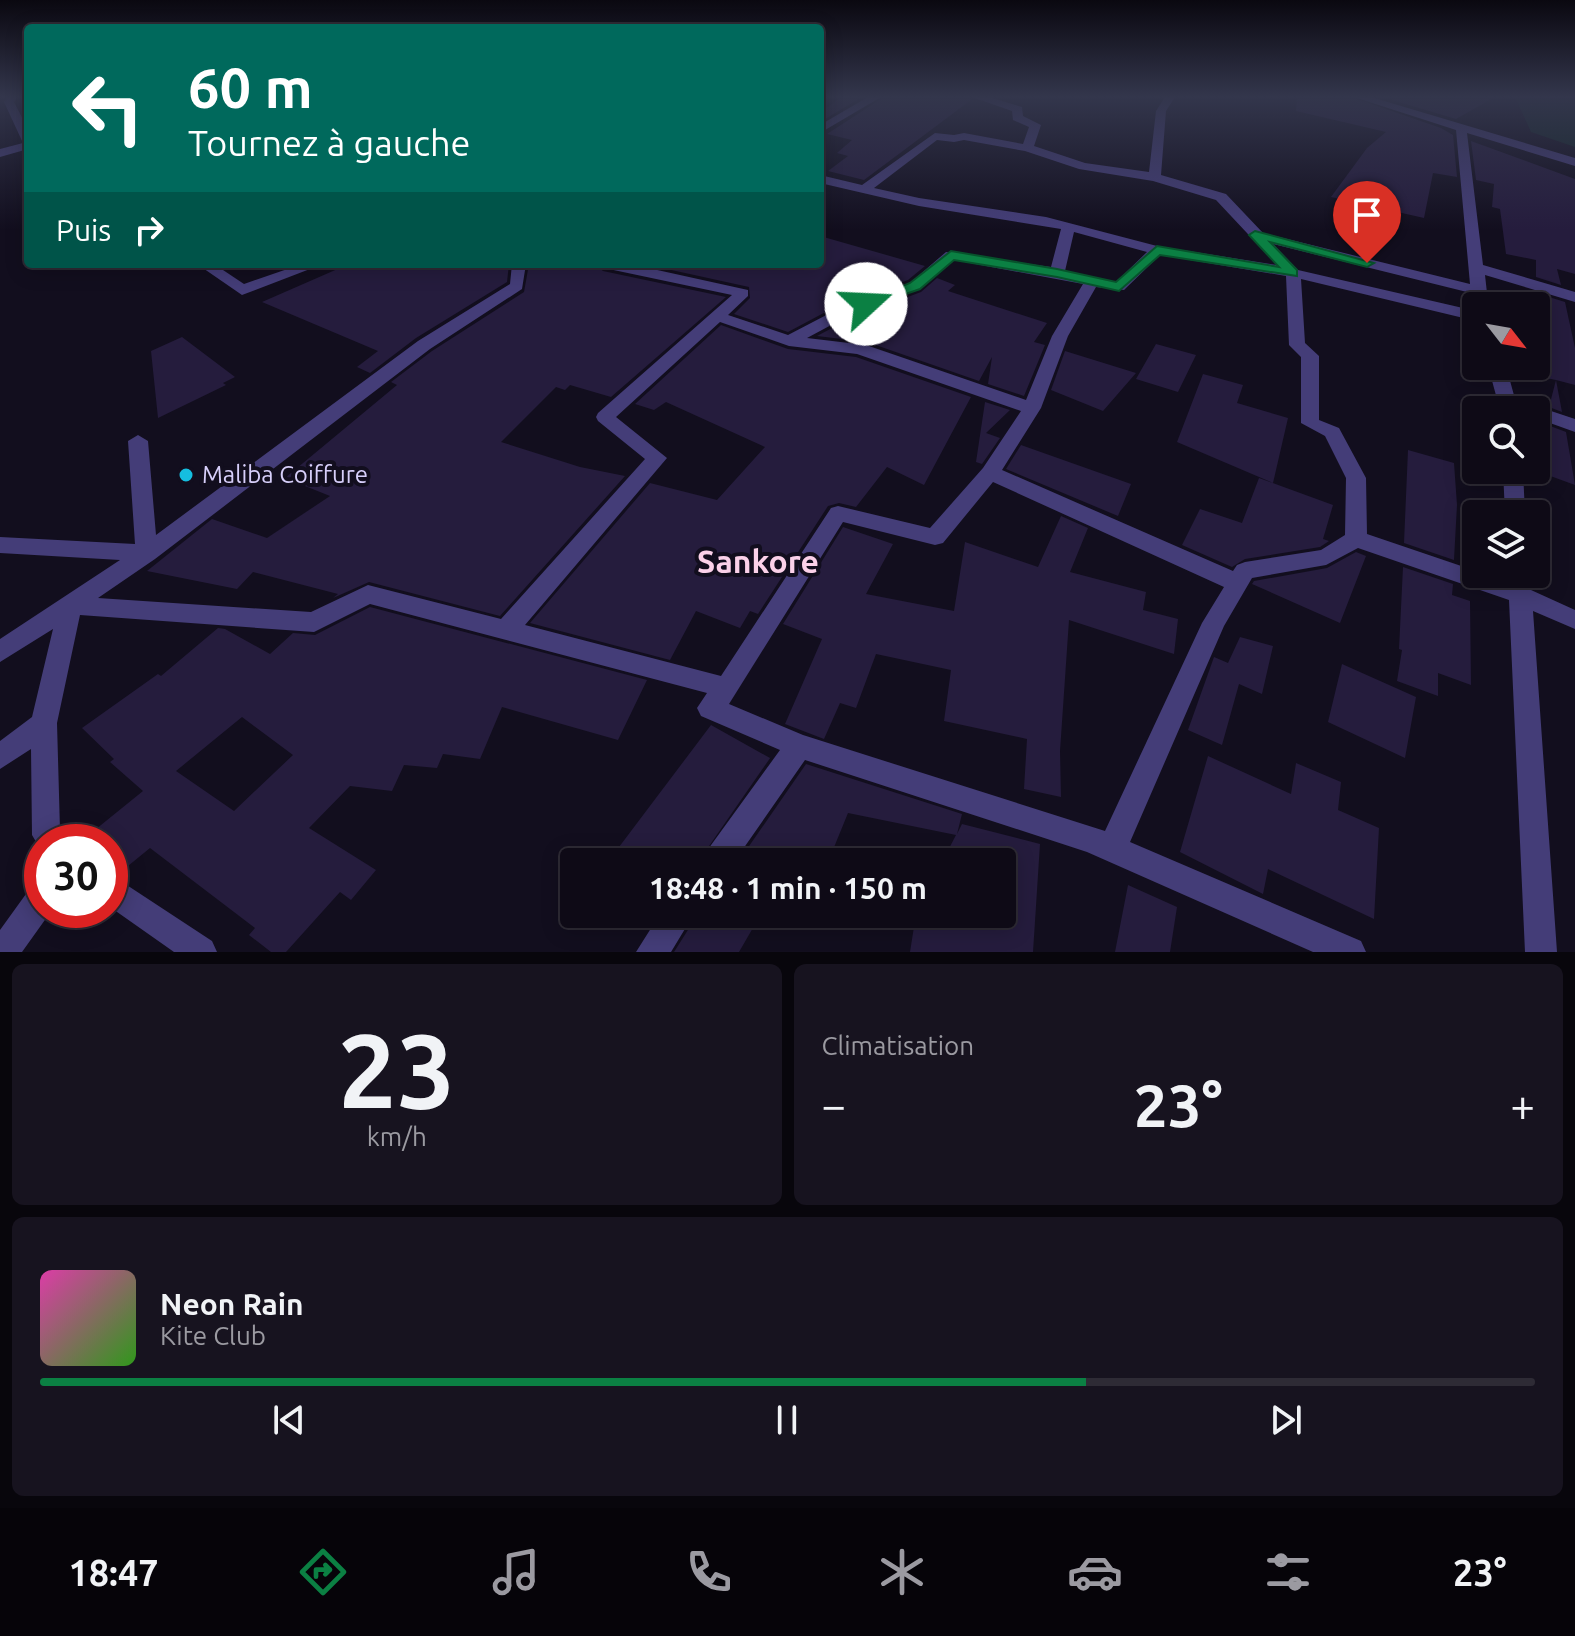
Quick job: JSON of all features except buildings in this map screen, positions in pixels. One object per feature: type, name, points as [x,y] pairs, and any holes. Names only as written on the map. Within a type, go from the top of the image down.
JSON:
[{"type":"street","points":[[0,153],[20,141]]},
{"type":"street","points":[[866,188],[928,141]]},
{"type":"street","points":[[992,141],[1027,148],[1083,166],[1155,177],[1221,197],[1293,273],[1297,345],[1310,356],[1310,423],[1332,432],[1356,478],[1356,539]]},
{"type":"street","points":[[1027,148],[1029,141]]},
{"type":"street","points":[[1155,177],[1158,141]]},
{"type":"street","points":[[1463,141],[1480,292]]},
{"type":"street","points":[[1508,141],[1575,162]]},
{"type":"street","points":[[824,180],[919,202],[1068,227],[1157,250],[1293,273],[1462,313]]},
{"type":"street","points":[[1057,273],[1068,227]]},
{"type":"street","points":[[1255,235],[1462,293]]},
{"type":"street","points":[[789,341],[842,313],[915,286],[951,255],[1119,287],[1157,250]]},
{"type":"street","points":[[210,268],[242,290],[305,268]]},
{"type":"street","points":[[0,652],[147,553],[424,345],[517,286],[519,268]]},
{"type":"street","points":[[508,628],[657,458],[605,417],[743,293],[684,270],[657,268]]},
{"type":"street","points":[[1478,268],[1575,297]]},
{"type":"street","points":[[1092,282],[1060,336],[1032,408],[990,473],[935,537],[838,513],[727,688],[710,708],[799,746],[1112,849],[1350,952]]},
{"type":"street","points":[[717,316],[789,341],[860,349],[1032,408]]},
{"type":"street","points":[[1550,417],[1575,426]]},
{"type":"street","points":[[138,441],[147,553]]},
{"type":"street","points":[[990,473],[1237,583]]},
{"type":"street","points":[[1112,849],[1214,623],[1245,571],[1326,557],[1356,539],[1462,568]]},
{"type":"street","points":[[0,545],[147,553]]},
{"type":"street","points":[[1519,588],[1541,952]]},
{"type":"street","points":[[1525,588],[1575,620]]},
{"type":"street","points":[[70,605],[314,622],[368,594],[508,628],[727,688]]},
{"type":"street","points":[[46,824],[44,723],[70,605]]},
{"type":"street","points":[[0,757],[44,723]]},
{"type":"street","points":[[726,848],[799,746]]},
{"type":"street","points":[[128,901],[201,952]]},
{"type":"street","points":[[3,952],[24,923]]},
{"type":"street","points":[[652,952],[669,928]]},
{"type":"green space","points":[[1559,141],[1575,141],[1575,147]]},
{"type":"place","name":"Maliba Coiffure","points":[[186,475]]},
{"type":"district","name":"Sankore","points":[[758,562]]},
{"type":"route","points":[[866,304],[915,286],[951,255],[1119,287],[1157,250],[1293,273],[1255,235],[1367,263]]}]
